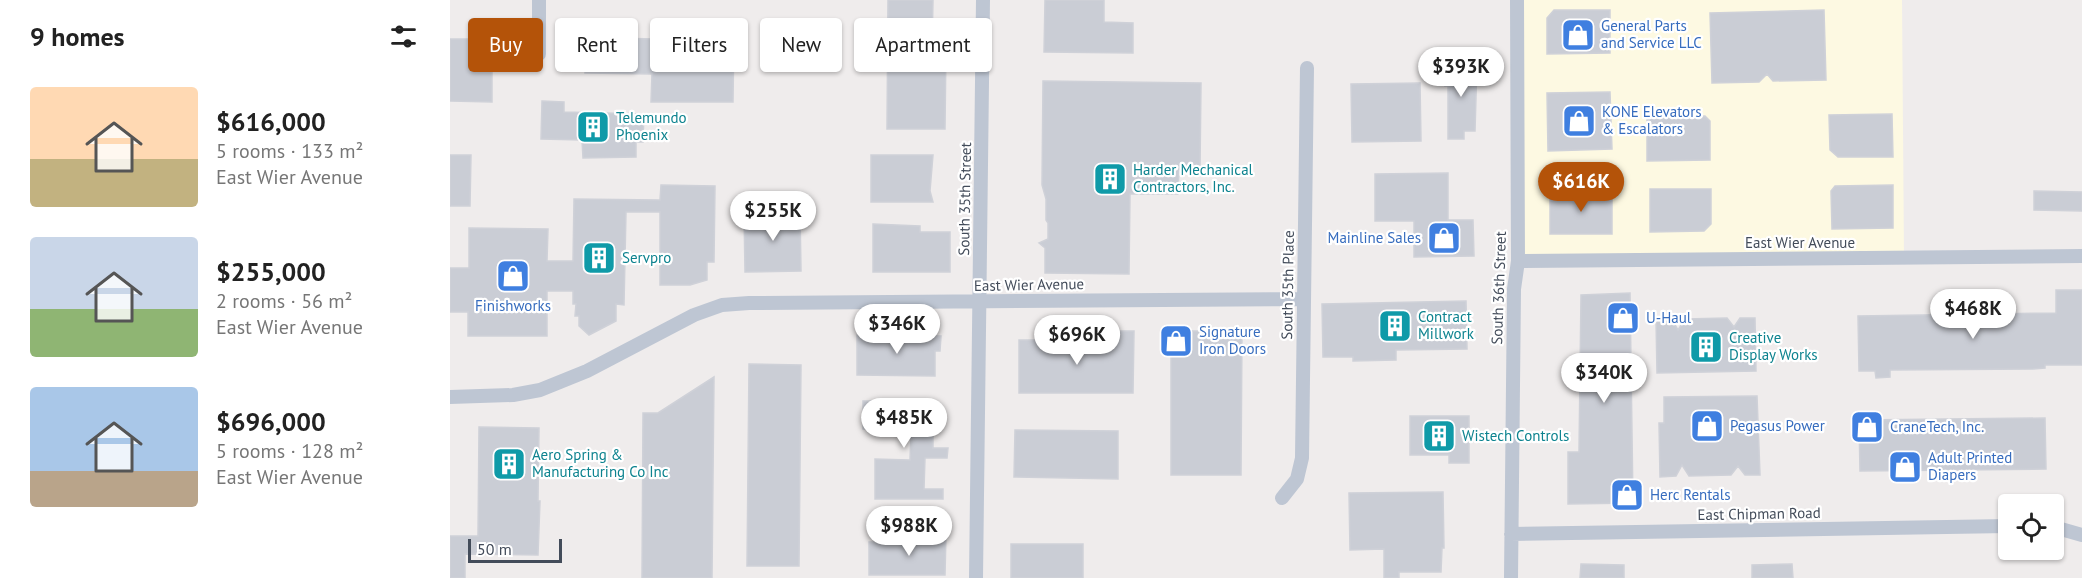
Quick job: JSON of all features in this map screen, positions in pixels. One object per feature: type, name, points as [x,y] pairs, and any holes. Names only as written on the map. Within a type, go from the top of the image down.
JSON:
[{"type":"street","points":[[539,0],[539,18]]},
{"type":"street","name":"South 35th Street","points":[[976,578],[983,0]]},
{"type":"street","name":"South 36th Street","points":[[1510,578],[1514,289],[1518,261],[1516,0]]},
{"type":"street","name":"South 35th Place","points":[[1282,498],[1297,479],[1302,458],[1307,68]]},
{"type":"street","name":"East Wier Avenue","points":[[1518,261],[2082,256]]},
{"type":"street","name":"East Wier Avenue","points":[[450,397],[513,395],[540,390],[587,371],[688,317],[722,305],[1304,299]]},
{"type":"street","name":"East Chipman Road","points":[[1511,534],[1998,526]]},
{"type":"street","points":[[2064,530],[2082,535]]},
{"type":"shaded area","points":[[1517,0],[1902,0],[1904,259],[1518,261]]},
{"type":"building","points":[[888,0],[933,0],[933,18],[888,18]]},
{"type":"building","points":[[1045,0],[1104,0],[1104,22],[1133,23],[1133,53],[1044,52]]},
{"type":"building","name":"General Parts and Service LLC","points":[[1554,10],[1610,10],[1610,53],[1547,54],[1547,18]]},
{"type":"building","points":[[1824,10],[1826,80],[1773,81],[1767,74],[1759,82],[1712,83],[1710,13]]},
{"type":"building","points":[[450,39],[468,39],[468,72],[492,72],[492,102],[450,101]]},
{"type":"building","points":[[638,39],[650,39],[650,72],[733,72],[733,102],[651,102],[652,74],[585,73],[638,72]]},
{"type":"building","points":[[1446,62],[1477,63],[1475,131],[1464,131],[1464,139],[1448,139]]},
{"type":"building","points":[[887,72],[946,72],[945,129],[887,129]]},
{"type":"building","name":"Harder Mechanical Contractors, Inc.","points":[[1043,81],[1201,83],[1200,170],[1179,170],[1178,194],[1130,194],[1129,274],[1045,273],[1045,248],[1039,243],[1048,239],[1046,199],[1042,185]]},
{"type":"building","points":[[1420,83],[1421,141],[1352,142],[1351,84]]},
{"type":"building","name":"KONE Elevators & Escalators","points":[[1610,92],[1612,149],[1548,151],[1547,93]]},
{"type":"building","name":"Telemundo Phoenix","points":[[542,101],[564,102],[564,112],[644,114],[643,142],[636,142],[636,157],[583,158],[582,140],[541,139]]},
{"type":"building","points":[[1892,114],[1893,157],[1838,157],[1830,150],[1829,115]]},
{"type":"building","points":[[1705,116],[1710,121],[1710,160],[1647,161],[1647,118]]},
{"type":"building","points":[[450,155],[471,155],[470,206],[450,206]]},
{"type":"building","points":[[871,155],[933,155],[930,191],[933,202],[871,202]]},
{"type":"building","points":[[1448,173],[1448,220],[1473,220],[1474,256],[1414,257],[1414,221],[1375,221],[1375,174]]},
{"type":"building","points":[[661,185],[715,186],[714,262],[707,262],[707,280],[690,285],[660,285],[660,212],[626,212],[624,305],[616,304],[616,321],[589,335],[579,326],[579,316],[575,316],[576,304],[573,304],[573,291],[547,291],[547,336],[468,336],[468,312],[450,312],[450,268],[469,268],[469,228],[548,229],[547,261],[573,261],[574,199],[660,200]]},
{"type":"building","points":[[1893,185],[1893,228],[1832,229],[1831,191],[1835,186]]},
{"type":"building","points":[[1650,189],[1711,189],[1711,224],[1704,231],[1650,232]]},
{"type":"building","points":[[1555,191],[1612,191],[1612,234],[1550,234],[1550,196]]},
{"type":"building","points":[[2034,191],[2082,192],[2082,211],[2034,210]]},
{"type":"building","points":[[800,211],[801,271],[745,272],[744,212]]},
{"type":"building","points":[[873,224],[920,226],[920,232],[950,232],[950,272],[873,272]]},
{"type":"building","points":[[2056,290],[2082,290],[2082,365],[2045,365],[2045,368],[2033,369],[1890,370],[1890,377],[1876,378],[1875,371],[1859,371],[1858,316],[2056,313]]},
{"type":"building","points":[[1630,293],[1633,503],[1568,504],[1568,452],[1579,452],[1581,295]]},
{"type":"building","name":"Contract Millwork","points":[[1466,301],[1467,349],[1396,350],[1396,360],[1353,361],[1353,357],[1323,357],[1322,304]]},
{"type":"building","name":"Creative Display Works","points":[[1727,318],[1734,327],[1740,318],[1755,318],[1756,371],[1657,373],[1656,319],[1672,319],[1678,330],[1685,319]]},
{"type":"building","points":[[1109,331],[1134,331],[1133,393],[1019,393],[1019,340],[1085,340],[1085,349],[1109,349]]},
{"type":"building","points":[[1171,331],[1242,331],[1241,475],[1171,475]]},
{"type":"building","points":[[857,335],[941,336],[940,351],[935,351],[935,376],[857,375]]},
{"type":"building","points":[[749,364],[801,365],[799,566],[747,566]]},
{"type":"building","points":[[714,377],[712,578],[642,578],[643,413],[658,413]]},
{"type":"building","points":[[1757,396],[1760,475],[1745,475],[1738,466],[1731,475],[1689,476],[1682,465],[1676,476],[1660,477],[1659,423],[1664,423],[1664,397]]},
{"type":"building","points":[[863,401],[933,402],[933,448],[948,448],[947,458],[925,458],[924,489],[943,489],[943,499],[875,499],[875,459],[910,460],[911,429],[863,429]]},
{"type":"building","name":"Wistech Controls","points":[[1410,416],[1469,416],[1469,463],[1449,463],[1449,455],[1410,455]]},
{"type":"building","points":[[2045,418],[2046,469],[1860,471],[1859,420]]},
{"type":"building","name":"Aero Spring & Manufacturing Co Inc","points":[[479,427],[539,428],[538,555],[465,554],[465,578],[450,578],[450,536],[478,536]]},
{"type":"building","points":[[1015,430],[1118,431],[1118,479],[1014,477]]},
{"type":"building","points":[[1443,492],[1444,548],[1442,548],[1441,572],[1399,572],[1399,578],[1384,578],[1384,549],[1350,550],[1349,493]]},
{"type":"building","points":[[928,534],[946,534],[945,575],[869,575],[869,542],[928,542]]},
{"type":"building","points":[[1011,544],[1083,544],[1083,578],[1011,578]]},
{"type":"building","points":[[1581,564],[1624,565],[1624,578],[1580,578]]},
{"type":"building","points":[[1792,564],[1793,578],[1752,578],[1752,565]]},
{"type":"place","name":"General Parts and Service LLC","points":[[1578,35]]},
{"type":"place","name":"KONE Elevators & Escalators","points":[[1579,121]]},
{"type":"place","name":"Telemundo Phoenix","points":[[593,127]]},
{"type":"place","name":"Harder Mechanical Contractors, Inc.","points":[[1110,179]]},
{"type":"place","name":"Mainline Sales","points":[[1444,238]]},
{"type":"place","name":"Servpro","points":[[599,258]]},
{"type":"place","name":"Finishworks","points":[[513,276]]},
{"type":"place","name":"U-Haul","points":[[1623,318]]},
{"type":"place","name":"Contract Millwork","points":[[1395,326]]},
{"type":"place","name":"Signature Iron Doors","points":[[1176,341]]},
{"type":"place","name":"Creative Display Works","points":[[1706,347]]},
{"type":"place","name":"Pegasus Power","points":[[1707,426]]},
{"type":"place","name":"CraneTech, Inc.","points":[[1867,427]]},
{"type":"place","name":"Wistech Controls","points":[[1439,436]]},
{"type":"place","name":"Aero Spring & Manufacturing Co Inc","points":[[509,464]]},
{"type":"place","name":"Adult Printed Diapers","points":[[1905,467]]},
{"type":"place","name":"Herc Rentals","points":[[1627,495]]}]
